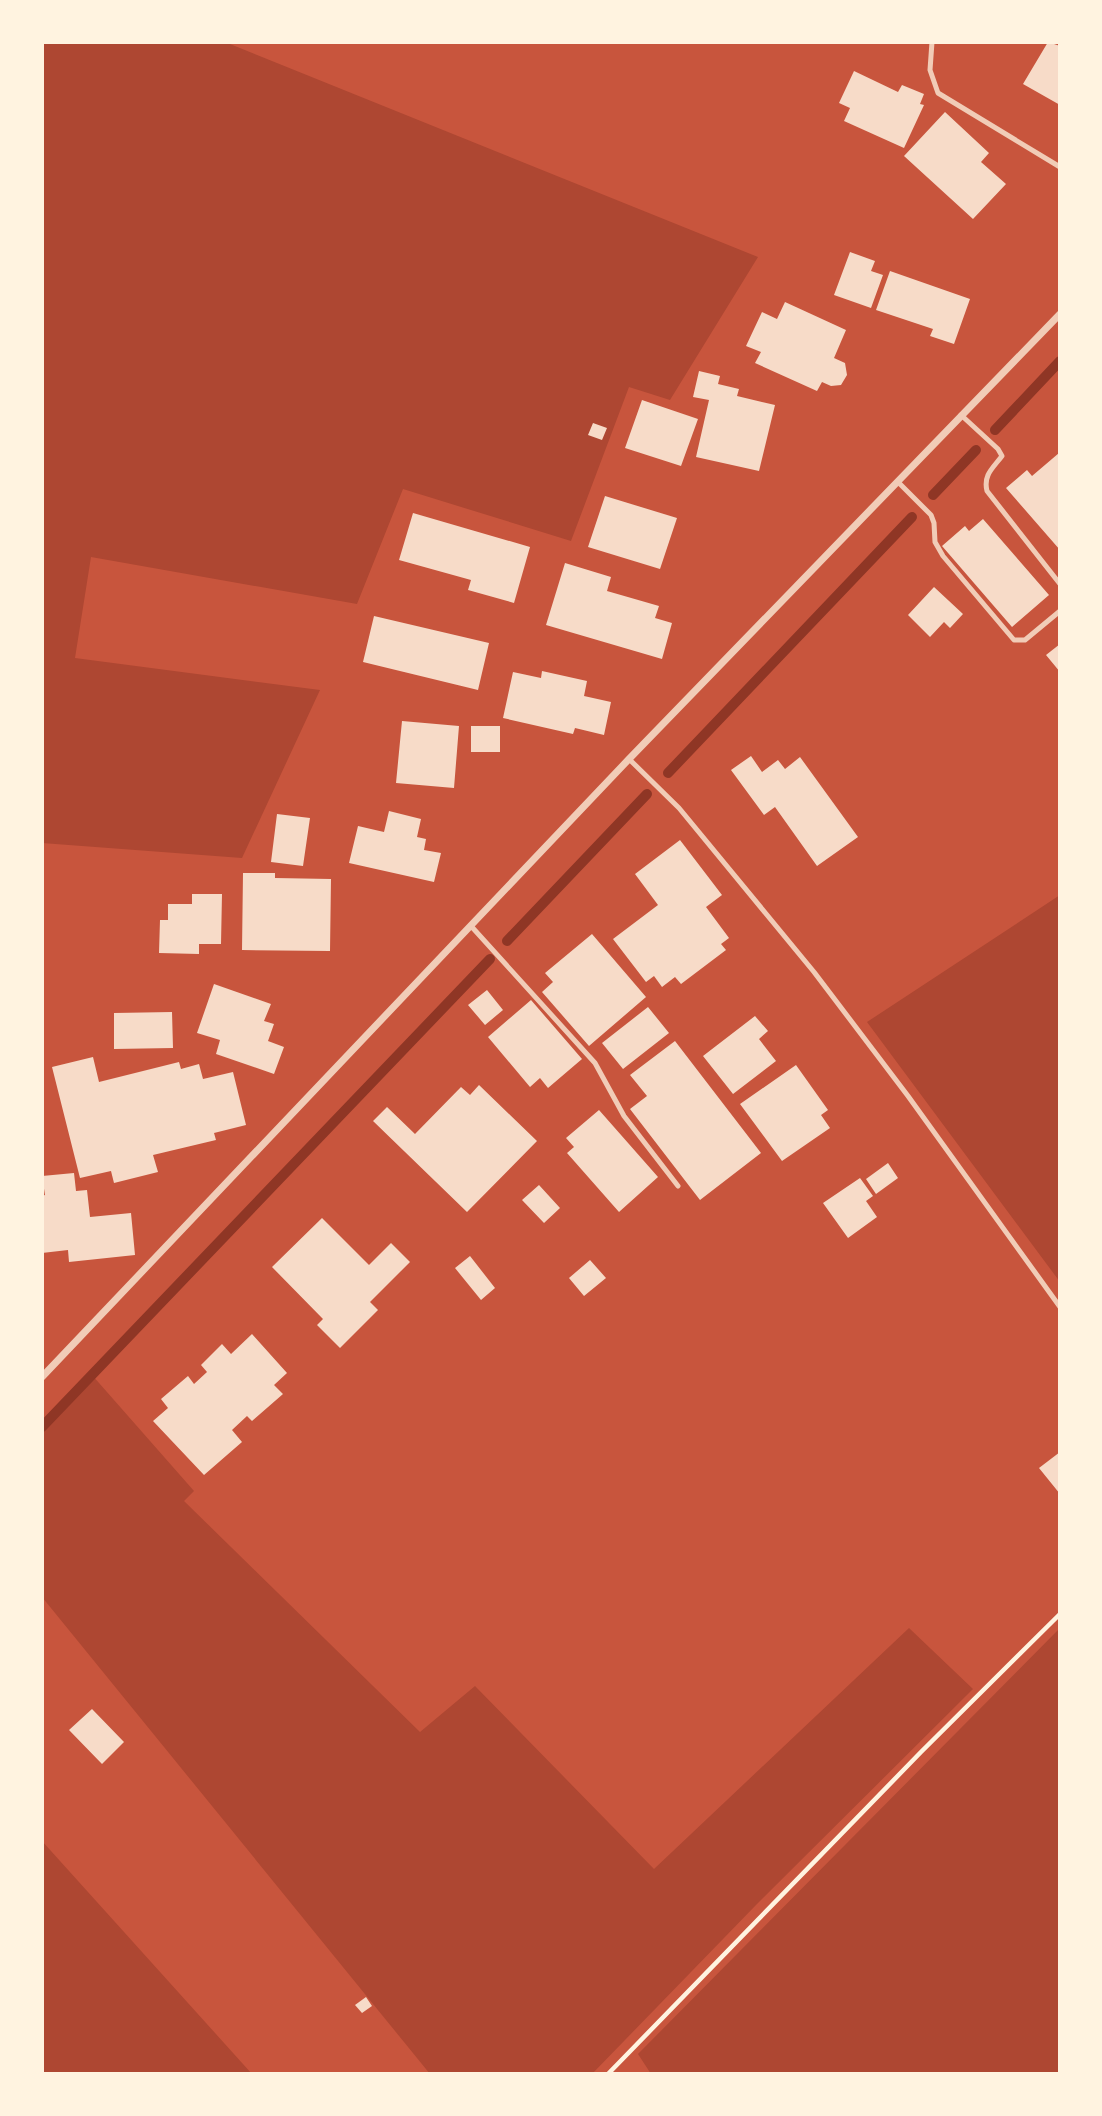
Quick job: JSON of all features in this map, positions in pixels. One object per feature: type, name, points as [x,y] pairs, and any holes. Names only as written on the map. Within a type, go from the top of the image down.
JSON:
[{"type":"street","points":[[42,1377],[629,759],[1060,314]]},
{"type":"lane","points":[[932,42],[930,70],[938,93],[1060,167]]},
{"type":"lane","points":[[961,415],[998,449],[1002,456],[991,468],[985,481],[990,496],[1060,584]]},
{"type":"lane","points":[[898,482],[931,515],[935,542],[943,556],[1014,640],[1025,640],[1060,611]]},
{"type":"lane","points":[[629,759],[679,808],[814,972],[908,1096],[1060,1307]]},
{"type":"lane","points":[[471,926],[595,1063],[624,1115],[678,1186]]},
{"type":"path","points":[[608,2074],[911,1761],[1060,1614]]},
{"type":"shaded area","points":[[42,42],[225,42],[758,257],[670,400],[629,387],[571,541],[403,489],[357,604],[91,557],[75,658],[320,690],[242,858],[42,843]]},
{"type":"shaded area","points":[[1060,895],[1060,1282],[867,1022]]},
{"type":"shaded area","points":[[92,1375],[194,1491],[184,1501],[420,1732],[475,1686],[654,1869],[909,1628],[973,1689],[756,1905],[592,2074],[430,2074],[42,1597],[42,1427]]},
{"type":"shaded area","points":[[1060,1628],[1060,2074],[651,2074],[638,2054]]},
{"type":"shaded area","points":[[42,1841],[252,2074],[42,2074]]},
{"type":"building","points":[[1048,42],[1060,46],[1060,105],[1023,84]]},
{"type":"building","points":[[854,71],[898,92],[902,85],[924,94],[920,104],[924,105],[904,148],[844,121],[850,108],[839,103]]},
{"type":"building","points":[[945,112],[989,153],[981,162],[1006,184],[973,219],[904,156]]},
{"type":"building","points":[[850,252],[875,261],[871,271],[883,275],[871,308],[834,295]]},
{"type":"building","points":[[890,271],[970,299],[954,344],[930,336],[933,329],[876,310]]},
{"type":"building","points":[[785,302],[846,330],[834,358],[845,363],[847,375],[841,385],[831,386],[822,382],[817,391],[755,363],[761,352],[746,346],[762,312],[777,319]]},
{"type":"building","points":[[699,371],[720,376],[718,384],[739,389],[737,396],[775,405],[759,471],[696,457],[709,400],[693,397]]},
{"type":"building","points":[[642,400],[698,419],[681,466],[625,448]]},
{"type":"building","points":[[593,423],[607,428],[602,440],[588,435]]},
{"type":"building","points":[[1059,453],[1060,550],[1006,488],[1027,470],[1032,476]]},
{"type":"building","points":[[605,496],[677,518],[660,569],[588,547]]},
{"type":"building","points":[[413,513],[530,547],[514,603],[468,590],[471,580],[399,560]]},
{"type":"building","points":[[983,519],[1049,595],[1012,627],[942,546],[965,526],[969,531]]},
{"type":"building","points":[[565,563],[611,577],[607,591],[659,606],[655,618],[672,623],[662,659],[546,625]]},
{"type":"building","points":[[934,587],[963,614],[950,628],[944,622],[930,637],[908,615]]},
{"type":"building","points":[[374,616],[489,643],[478,690],[363,662]]},
{"type":"building","points":[[1060,644],[1060,672],[1046,655]]},
{"type":"building","points":[[542,671],[587,681],[584,696],[611,702],[604,735],[575,728],[573,734],[503,718],[513,672],[541,678]]},
{"type":"building","points":[[402,721],[459,726],[454,788],[396,783]]},
{"type":"building","points":[[471,726],[500,726],[500,752],[471,752]]},
{"type":"building","points":[[751,756],[762,772],[778,760],[785,769],[800,757],[858,837],[817,866],[775,807],[764,815],[731,770]]},
{"type":"building","points":[[389,811],[421,819],[417,837],[426,839],[424,850],[441,853],[434,882],[349,863],[358,826],[384,832]]},
{"type":"building","points":[[277,814],[310,818],[303,866],[271,862]]},
{"type":"building","points":[[680,840],[722,895],[706,907],[729,938],[721,944],[726,950],[681,984],[675,977],[662,987],[654,976],[646,982],[613,939],[658,905],[635,874]]},
{"type":"building","points":[[243,873],[275,873],[275,878],[331,879],[330,951],[242,950]]},
{"type":"building","points":[[192,894],[222,894],[221,944],[199,944],[199,954],[159,953],[160,920],[168,920],[168,904],[192,904]]},
{"type":"building","points":[[592,934],[646,997],[589,1046],[542,992],[553,982],[545,973]]},
{"type":"building","points":[[214,984],[271,1004],[264,1021],[274,1024],[268,1041],[284,1047],[274,1074],[216,1054],[220,1040],[197,1033]]},
{"type":"building","points":[[487,990],[503,1010],[485,1025],[468,1005]]},
{"type":"building","points":[[531,1000],[582,1059],[548,1088],[540,1078],[530,1087],[488,1037]]},
{"type":"building","points":[[648,1007],[669,1033],[623,1069],[602,1043]]},
{"type":"building","points":[[172,1012],[173,1048],[114,1049],[114,1013]]},
{"type":"building","points":[[755,1016],[768,1031],[759,1039],[776,1061],[733,1094],[703,1056]]},
{"type":"building","points":[[675,1041],[761,1153],[700,1200],[630,1109],[647,1096],[630,1075]]},
{"type":"building","points":[[93,1057],[99,1082],[179,1062],[181,1069],[199,1064],[203,1079],[233,1072],[246,1125],[214,1133],[216,1140],[153,1155],[158,1172],[114,1183],[111,1171],[80,1178],[52,1067]]},
{"type":"building","points":[[796,1065],[828,1110],[821,1115],[830,1128],[782,1161],[740,1104]]},
{"type":"building","points":[[479,1085],[537,1141],[467,1212],[373,1121],[387,1107],[415,1134],[461,1087],[470,1095]]},
{"type":"building","points":[[599,1110],[658,1177],[619,1212],[567,1153],[574,1147],[566,1138]]},
{"type":"building","points":[[888,1163],[898,1178],[876,1194],[866,1179]]},
{"type":"building","points":[[74,1173],[76,1191],[87,1190],[90,1217],[131,1213],[135,1255],[69,1262],[68,1250],[42,1253],[42,1196],[45,1195],[42,1176]]},
{"type":"building","points":[[860,1178],[873,1196],[866,1201],[877,1217],[848,1238],[823,1203]]},
{"type":"building","points":[[539,1185],[560,1208],[544,1223],[522,1200]]},
{"type":"building","points":[[322,1218],[369,1265],[391,1243],[410,1262],[370,1302],[378,1310],[340,1348],[317,1325],[323,1319],[272,1267]]},
{"type":"building","points":[[470,1256],[495,1288],[481,1300],[455,1268]]},
{"type":"building","points":[[590,1260],[606,1278],[584,1296],[569,1278]]},
{"type":"building","points":[[252,1334],[287,1373],[274,1385],[283,1394],[252,1421],[247,1416],[232,1430],[242,1442],[204,1475],[153,1421],[168,1408],[161,1399],[188,1376],[194,1384],[207,1372],[201,1365],[222,1344],[231,1354]]},
{"type":"building","points":[[1060,1452],[1060,1494],[1039,1468]]},
{"type":"building","points":[[92,1709],[124,1742],[102,1764],[69,1730]]},
{"type":"building","points":[[366,1997],[372,2006],[362,2013],[355,2005]]},
{"type":"waterway","points":[[995,430],[1060,361]]},
{"type":"waterway","points":[[933,495],[976,450]]},
{"type":"waterway","points":[[668,773],[912,517]]},
{"type":"waterway","points":[[507,941],[647,794]]},
{"type":"waterway","points":[[42,1427],[490,959]]}]
